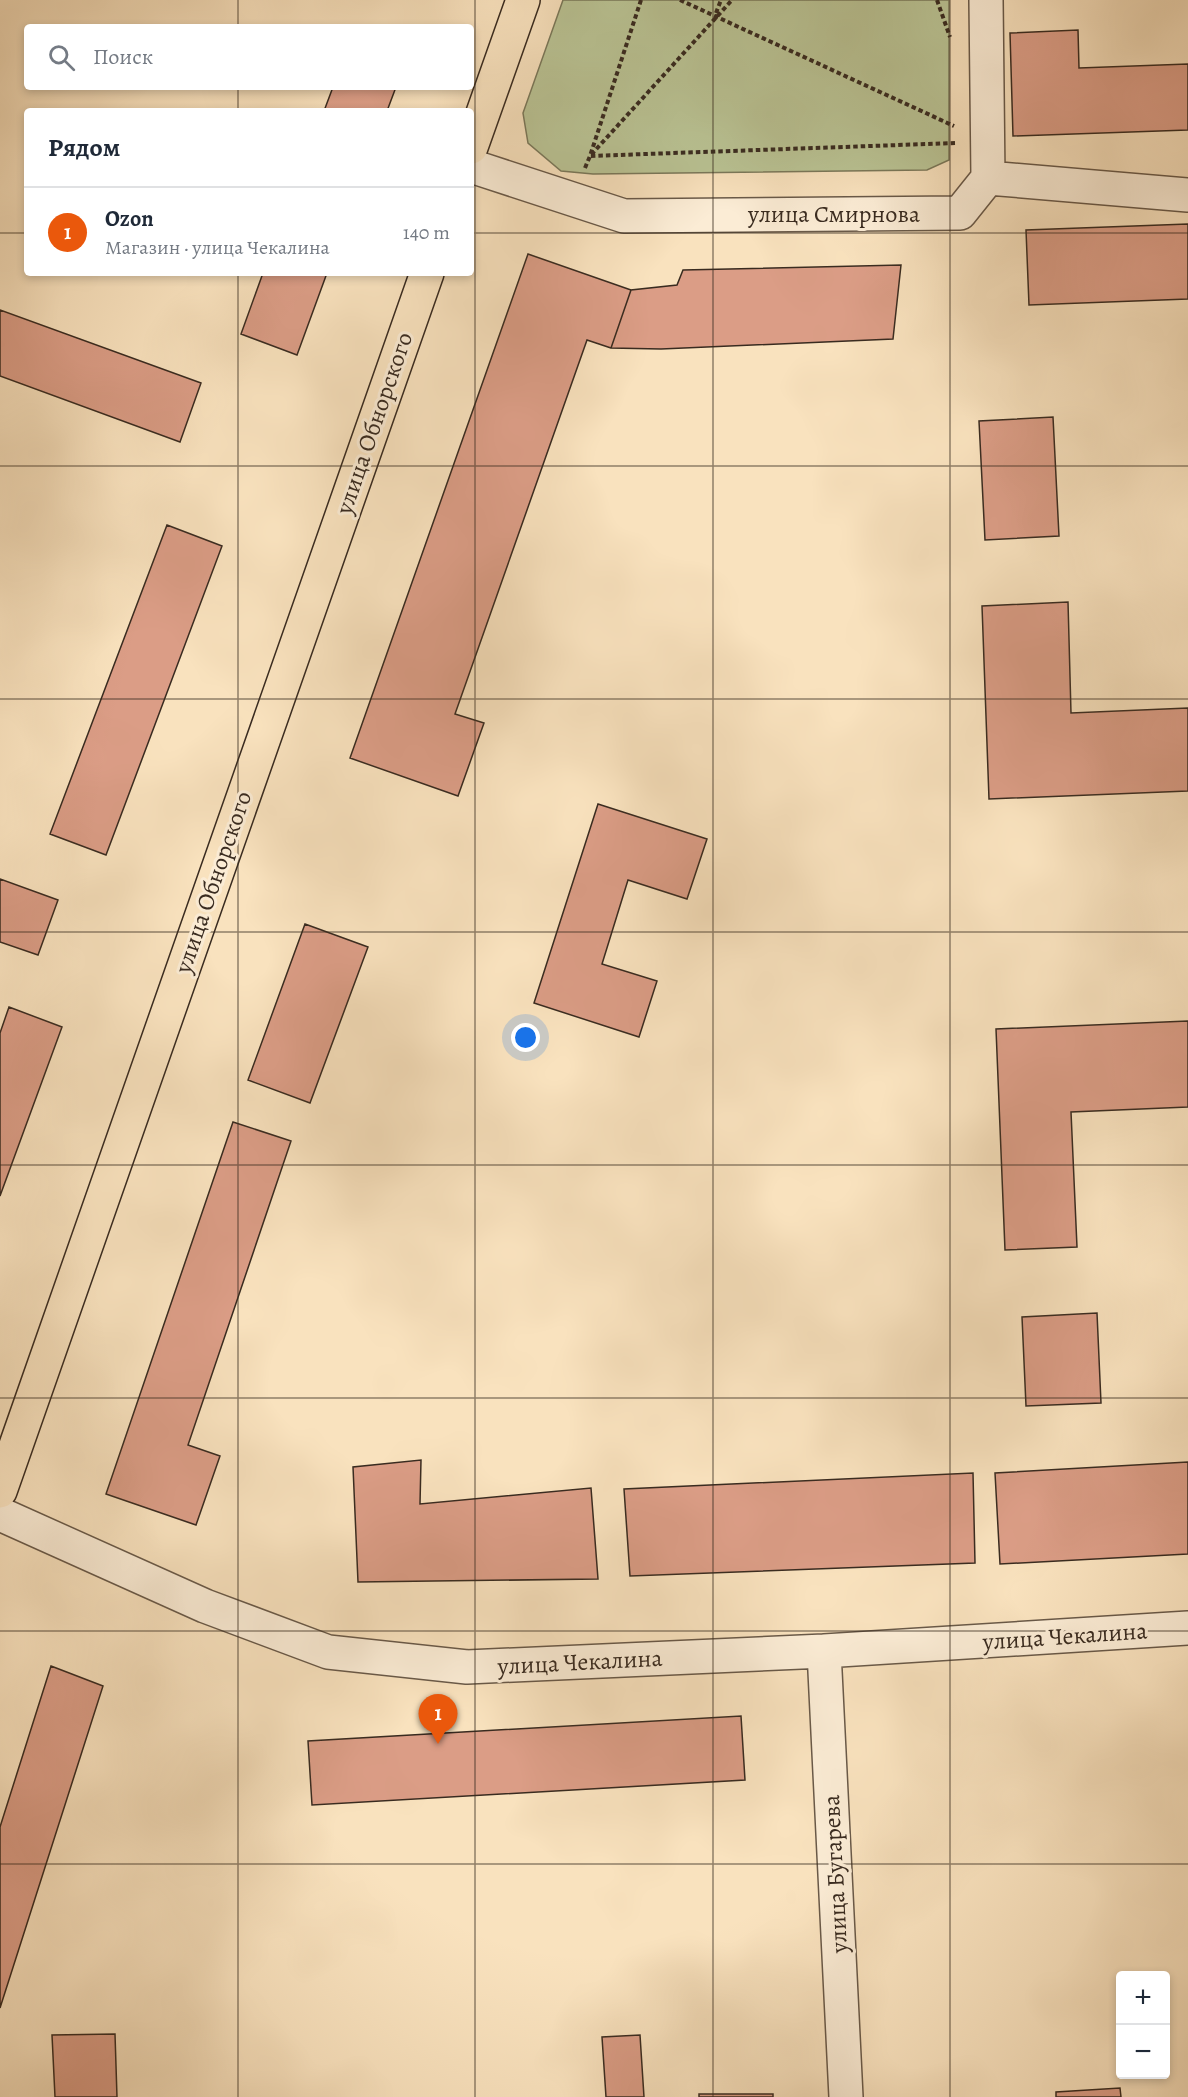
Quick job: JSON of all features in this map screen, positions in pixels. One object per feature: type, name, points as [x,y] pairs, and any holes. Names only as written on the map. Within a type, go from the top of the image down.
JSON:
[{"type":"main road","points":[[474,139],[523,0]]},
{"type":"main road","name":"улица Обнорского","points":[[0,1491],[426,276]]},
{"type":"street","points":[[986,0],[988,178],[1188,195]]},
{"type":"street","name":"улица Смирнова","points":[[474,167],[624,216],[960,213],[988,178]]},
{"type":"street","name":"улица Чекалина","points":[[0,1514],[205,1606],[328,1652],[467,1667],[824,1651],[1188,1628]]},
{"type":"street","name":"улица Бугарева","points":[[824,1651],[846,2097]]},
{"type":"path","points":[[574,199],[641,0]]},
{"type":"path","points":[[680,0],[988,142]]},
{"type":"path","points":[[715,16],[721,0]]},
{"type":"path","points":[[590,156],[715,16],[732,0]]},
{"type":"path","points":[[590,156],[988,142]]},
{"type":"green space","points":[[563,0],[949,0],[949,160],[927,170],[593,174],[561,171],[528,143],[523,113]]},
{"type":"building","points":[[1078,30],[1079,68],[1188,64],[1188,130],[1013,136],[1010,33]]},
{"type":"building","points":[[332,90],[395,90],[388,108],[325,108]]},
{"type":"building","points":[[1188,224],[1188,299],[1029,305],[1026,230]]},
{"type":"building","points":[[528,254],[631,290],[611,348],[587,340],[455,714],[484,723],[458,796],[350,758]]},
{"type":"building","points":[[901,265],[893,339],[661,349],[611,348],[631,290],[677,285],[683,270]]},
{"type":"building","points":[[262,276],[326,276],[297,355],[241,334]]},
{"type":"building","points":[[0,310],[201,383],[180,442],[0,376]]},
{"type":"building","points":[[1053,417],[1059,536],[985,540],[979,421]]},
{"type":"building","points":[[167,525],[222,546],[106,855],[50,834]]},
{"type":"building","points":[[1068,602],[1071,713],[1188,708],[1188,791],[989,799],[982,606]]},
{"type":"building","points":[[598,804],[707,839],[687,899],[628,880],[602,964],[657,981],[639,1037],[534,1003]]},
{"type":"building","points":[[0,879],[58,900],[38,955],[0,942]]},
{"type":"building","points":[[305,924],[368,947],[310,1103],[248,1080]]},
{"type":"building","points":[[9,1007],[62,1027],[0,1196],[0,1033]]},
{"type":"building","points":[[1188,1021],[1188,1107],[1071,1112],[1077,1247],[1005,1250],[996,1029]]},
{"type":"building","points":[[233,1122],[291,1141],[188,1445],[220,1456],[196,1525],[106,1494]]},
{"type":"building","points":[[1097,1313],[1101,1403],[1026,1406],[1022,1317]]},
{"type":"building","points":[[421,1460],[420,1504],[591,1488],[598,1579],[358,1582],[353,1467]]},
{"type":"building","points":[[1188,1462],[1188,1554],[1000,1564],[995,1473]]},
{"type":"building","points":[[973,1473],[975,1563],[630,1576],[624,1489]]},
{"type":"building","points":[[51,1666],[103,1686],[0,2008],[0,1827]]},
{"type":"building","points":[[741,1716],[745,1780],[312,1805],[308,1741]]},
{"type":"building","points":[[115,2034],[117,2097],[55,2097],[52,2035]]},
{"type":"building","points":[[640,2035],[644,2097],[606,2097],[602,2037]]},
{"type":"building","points":[[1120,2088],[1121,2097],[1056,2097],[1056,2092]]},
{"type":"building","points":[[699,2094],[773,2094],[773,2097],[699,2097]]},
{"type":"place","name":"Ozon","points":[[438,1744]]}]
